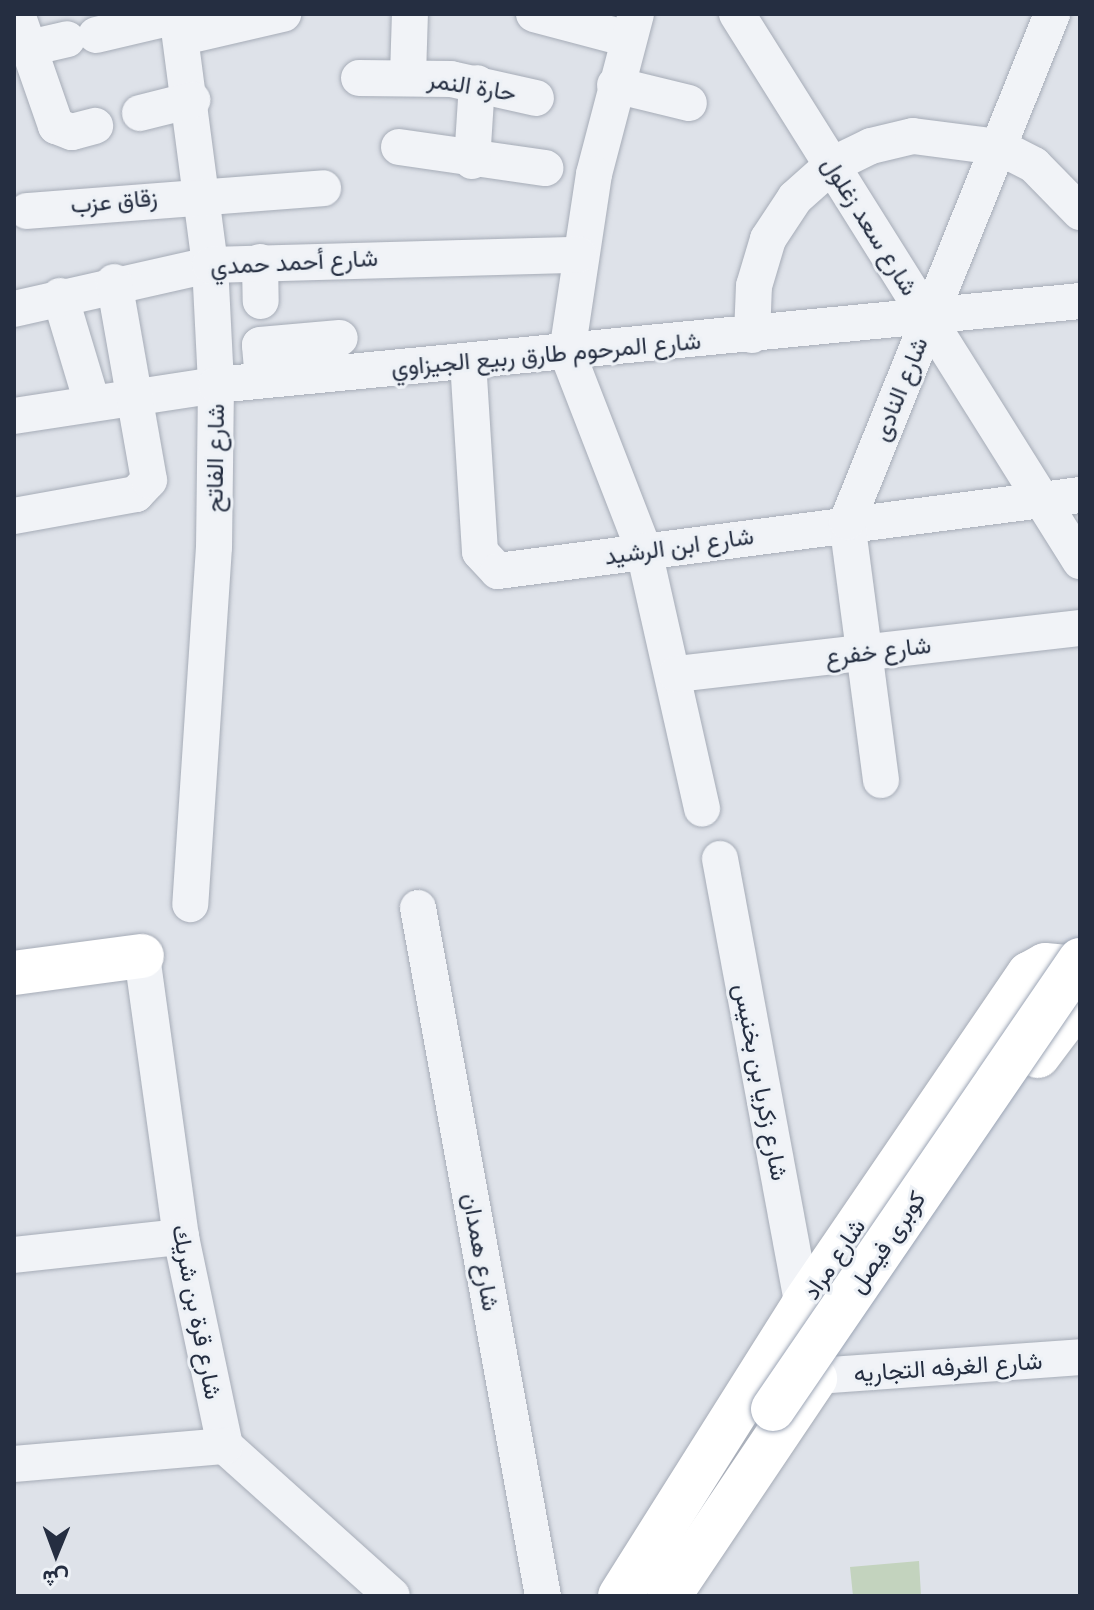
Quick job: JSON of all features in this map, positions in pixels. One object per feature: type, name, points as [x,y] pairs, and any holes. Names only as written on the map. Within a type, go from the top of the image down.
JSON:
[{"type":"main road","points":[[14,973],[142,956]]},
{"type":"main road","name":"كوبرى فيصل","points":[[676,1508],[758,1432],[1080,960]]},
{"type":"main road","name":"شارع مراد","points":[[620,1596],[803,1305],[1029,974],[1045,965],[1080,968]]},
{"type":"main road","name":"شارع مراد","points":[[672,1594],[817,1376],[1080,1000]]},
{"type":"street","points":[[95,126],[72,132],[56,126],[21,36],[82,37],[179,22],[283,14]]},
{"type":"street","name":"حارة النمر","points":[[408,76],[410,14]]},
{"type":"street","points":[[534,14],[632,27],[615,85],[579,255],[567,352],[644,551],[676,674],[702,809]]},
{"type":"street","name":"شارع سعد زغلول","points":[[737,14],[1080,561]]},
{"type":"street","name":"شارع النادى","points":[[881,780],[847,522],[1052,14]]},
{"type":"street","points":[[1063,14],[1080,19]]},
{"type":"street","name":"شارع الفاتح","points":[[179,22],[192,100],[210,265],[216,385],[214,547],[190,904]]},
{"type":"street","name":"حارة النمر","points":[[359,78],[408,76],[477,83],[536,98]]},
{"type":"street","points":[[472,161],[477,83]]},
{"type":"street","points":[[615,85],[689,103]]},
{"type":"street","points":[[140,113],[192,100]]},
{"type":"street","points":[[752,335],[754,286],[768,239],[795,198],[832,165],[913,136],[999,147],[1034,165],[1080,212]]},
{"type":"street","points":[[399,147],[472,161],[545,168]]},
{"type":"street","name":"زقاق عزب","points":[[27,211],[323,188]]},
{"type":"street","name":"شارع أحمد حمدي","points":[[14,309],[114,282],[210,265],[579,255]]},
{"type":"street","points":[[260,262],[261,301]]},
{"type":"street","points":[[14,514],[145,489],[135,397],[114,282]]},
{"type":"street","points":[[60,296],[92,403]]},
{"type":"street","name":"شارع المرحوم طارق ربيع الجيزاوي","points":[[14,416],[216,385],[1080,301]]},
{"type":"street","points":[[263,380],[260,345],[340,338]]},
{"type":"street","name":"شارع ابن الرشيد","points":[[468,361],[482,562],[498,571],[847,522],[1080,495]]},
{"type":"street","name":"شارع خفرع","points":[[676,674],[1080,628]]},
{"type":"street","name":"شارع زكريا بن بخنيس","points":[[720,859],[803,1305]]},
{"type":"street","name":"شارع همدان","points":[[418,908],[543,1596]]},
{"type":"street","name":"شارع قرة بن شريك","points":[[142,956],[181,1237],[225,1446]]},
{"type":"street","points":[[14,1255],[181,1237]]},
{"type":"street","name":"شارع الغرفه التجاريه","points":[[817,1376],[1080,1357]]},
{"type":"street","points":[[14,1464],[225,1446],[392,1596]]},
{"type":"green space","points":[[919,1561],[921,1596],[853,1596],[850,1567]]}]
